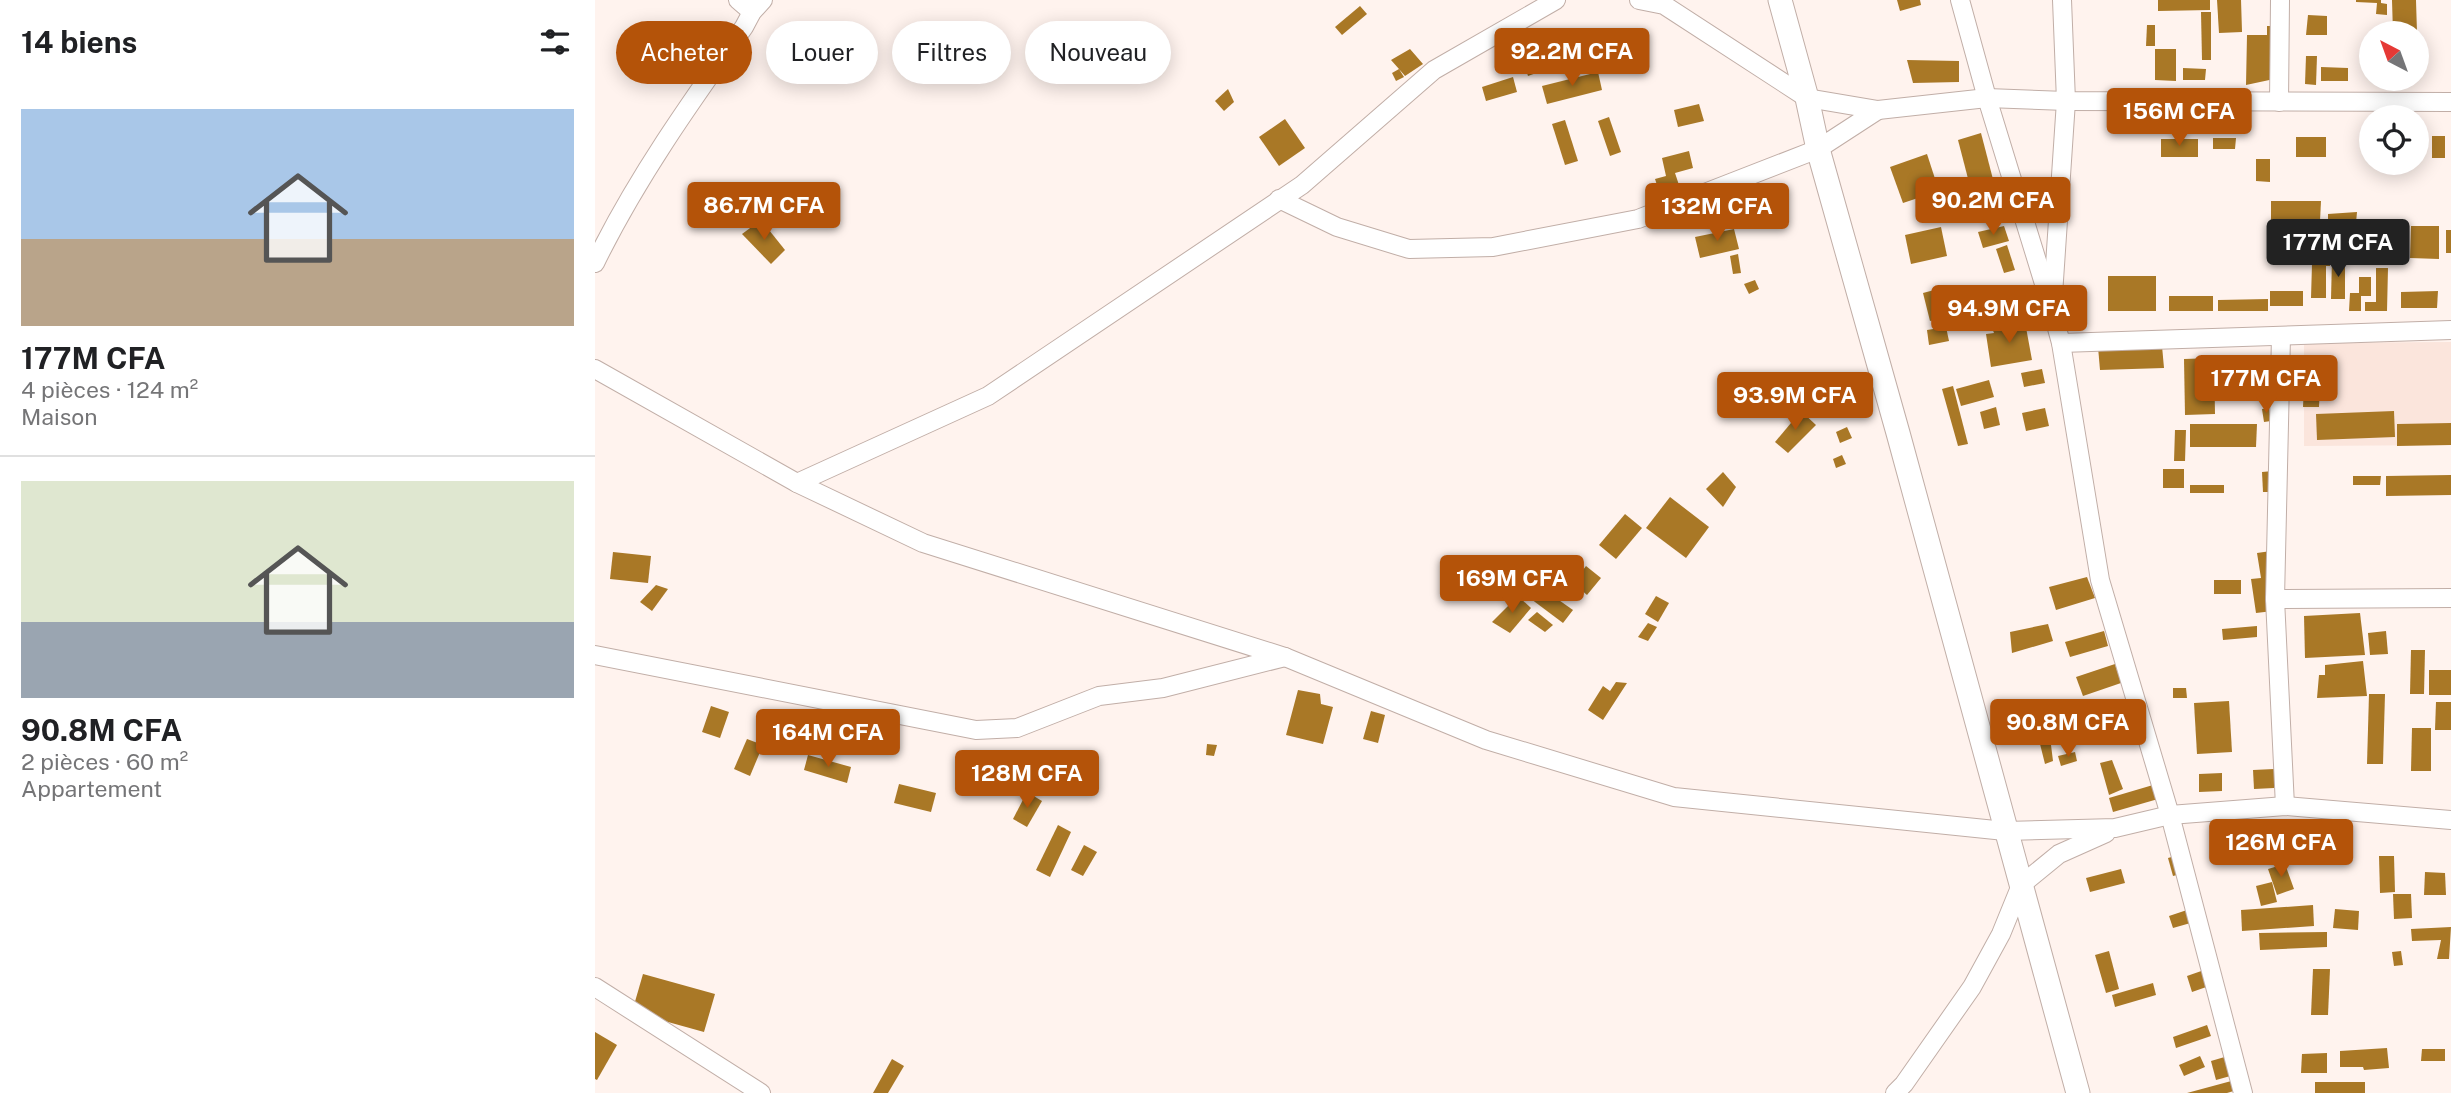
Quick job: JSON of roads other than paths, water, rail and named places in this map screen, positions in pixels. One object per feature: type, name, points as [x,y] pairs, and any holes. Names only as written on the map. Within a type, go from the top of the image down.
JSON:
[{"type":"street","points":[[595,263],[619,214],[679,119],[758,6],[737,0]]},
{"type":"street","points":[[797,483],[988,396],[1302,185],[1434,70],[1556,0]]},
{"type":"street","points":[[1639,0],[1664,5],[1807,98],[1878,110],[1987,98],[2066,101],[2451,102]]},
{"type":"street","points":[[1780,0],[1818,149],[2078,1093]]},
{"type":"street","points":[[1960,0],[2061,343],[2100,580],[2170,815],[2243,1093]]},
{"type":"street","points":[[2052,310],[2066,101],[2062,0]]},
{"type":"street","points":[[2279,102],[2280,0]]},
{"type":"street","points":[[1279,199],[1336,227],[1409,249],[1493,247],[1638,219],[1818,149],[1878,110]]},
{"type":"street","points":[[2061,343],[2451,330]]},
{"type":"street","points":[[2281,336],[2275,599],[2285,806]]},
{"type":"street","points":[[595,369],[797,483],[923,543],[1285,657],[1486,740],[1674,797],[2005,831],[2115,828]]},
{"type":"street","points":[[2275,599],[2451,598]]},
{"type":"street","points":[[595,655],[976,730],[1017,728],[1099,696],[1163,688],[1285,657]]},
{"type":"street","points":[[1895,1093],[1972,987],[2001,934],[2021,885],[2059,854],[2115,828],[2170,815],[2285,806],[2451,820]]},
{"type":"street","points":[[595,986],[761,1093]]}]
